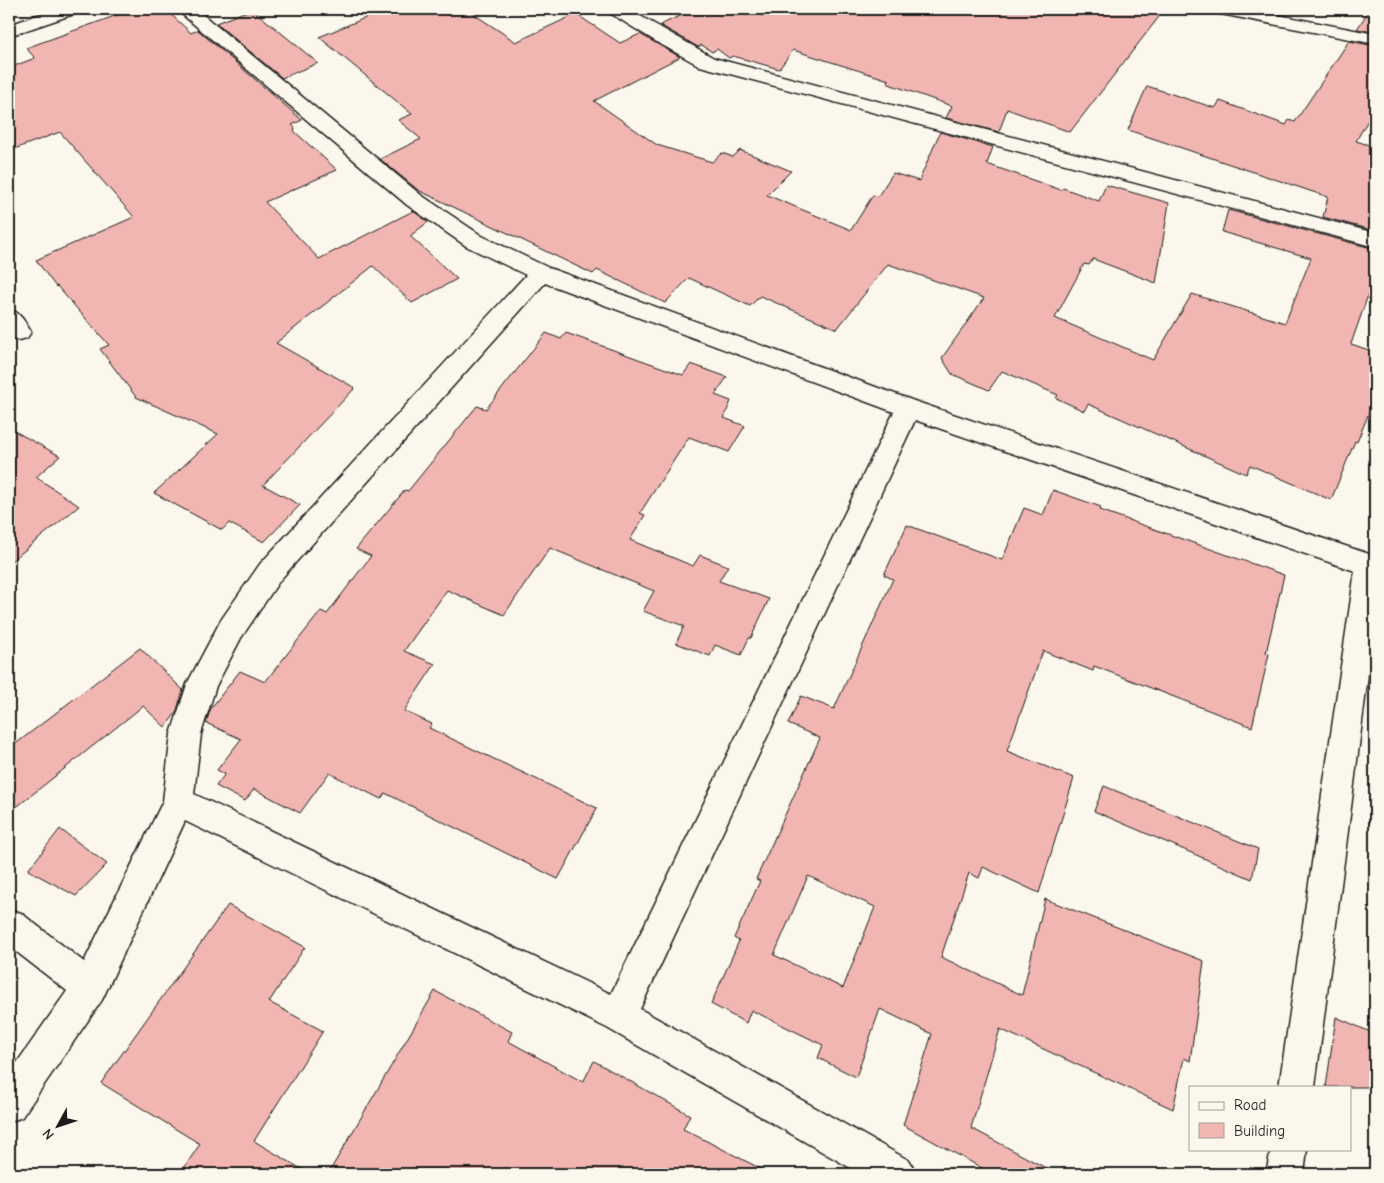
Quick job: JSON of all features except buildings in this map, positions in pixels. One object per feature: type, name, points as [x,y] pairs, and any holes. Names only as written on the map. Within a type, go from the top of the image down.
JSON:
[{"type":"street","points":[[9,18],[35,9]]},
{"type":"street","points":[[9,31],[71,9]]},
{"type":"street","points":[[185,9],[414,200],[474,241],[541,274],[908,408],[1372,566],[1298,1086]]},
{"type":"street","points":[[616,9],[661,37],[707,62],[1375,240]]},
{"type":"street","points":[[1221,9],[1375,39]]},
{"type":"street","points":[[9,1104],[90,988],[178,802],[186,734],[202,684],[231,629],[270,572],[541,274]]},
{"type":"street","points":[[619,1016],[908,408]]},
{"type":"street","points":[[178,802],[619,1016],[897,1174]]},
{"type":"street","points":[[9,925],[90,988]]},
{"type":"street","points":[[1286,1174],[1289,1150]]}]
